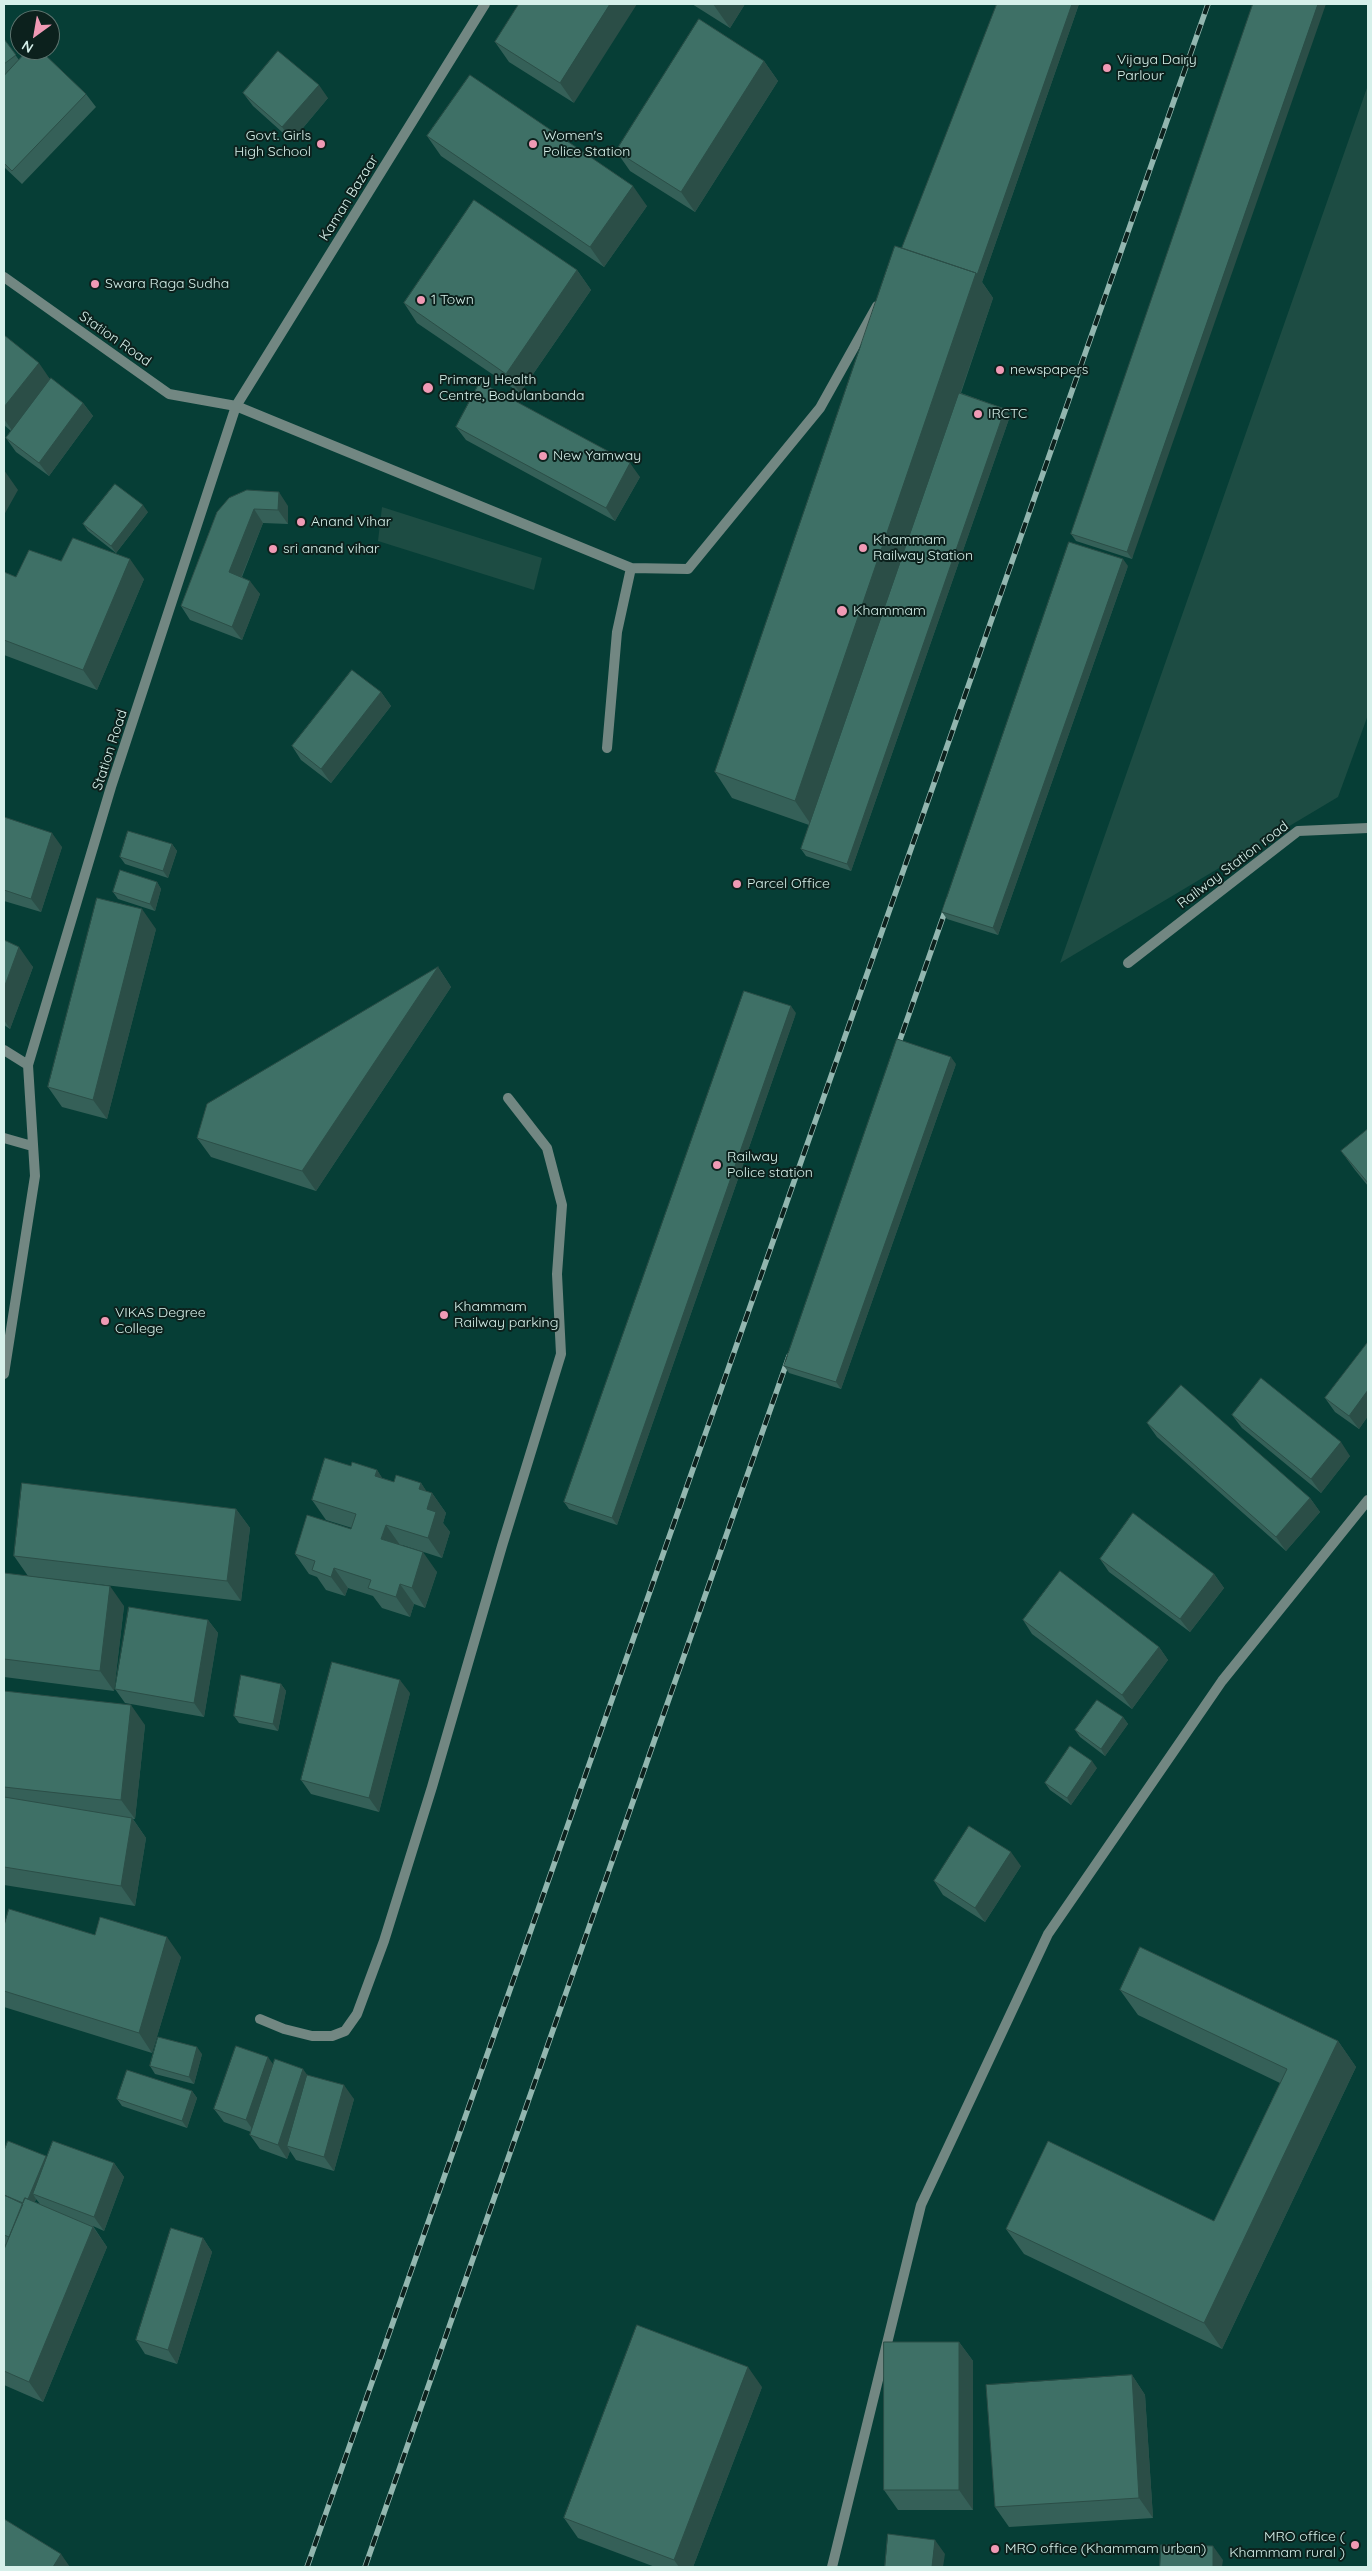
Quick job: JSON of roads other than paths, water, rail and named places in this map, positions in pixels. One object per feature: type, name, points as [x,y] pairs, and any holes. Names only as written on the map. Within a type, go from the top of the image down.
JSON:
[{"type":"street","name":"Kaman Bazaar","points":[[236,406],[485,4]]},
{"type":"street","name":"Station Road","points":[[4,277],[169,394],[236,406],[112,787],[28,1065],[35,1176],[4,1374]]},
{"type":"street","points":[[236,406],[631,568],[688,570],[820,408],[883,296]]},
{"type":"street","points":[[607,748],[617,632],[631,568]]},
{"type":"street","name":"Railway Station road","points":[[1128,962],[1298,831],[1368,828]]},
{"type":"street","points":[[4,1050],[28,1065]]},
{"type":"street","points":[[260,2019],[284,2029],[312,2036],[332,2036],[345,2032],[357,2014],[384,1941],[432,1788],[502,1546],[561,1354],[556,1274],[562,1204],[547,1148],[508,1098]]},
{"type":"street","points":[[4,1138],[32,1146]]},
{"type":"street","points":[[832,2567],[922,2205],[1048,1934],[1222,1681],[1368,1500]]},
{"type":"railway","points":[[307,2567],[1208,4]]},
{"type":"railway","points":[[895,1054],[949,900]]},
{"type":"railway","points":[[365,2567],[789,1356]]},
{"type":"place","name":"Vijaya Dairy Parlour","points":[[1107,68]]},
{"type":"place","name":"Govt. Girls High School","points":[[321,144]]},
{"type":"place","name":"Women's Police Station","points":[[533,144]]},
{"type":"place","name":"Swara Raga Sudha","points":[[95,284]]},
{"type":"place","name":"1 Town","points":[[421,300]]},
{"type":"place","name":"newspapers","points":[[1000,370]]},
{"type":"place","name":"Primary Health Centre, Bodulanbanda","points":[[428,388]]},
{"type":"place","name":"IRCTC","points":[[978,414]]},
{"type":"place","name":"New Yamway","points":[[543,456]]},
{"type":"place","name":"Anand Vihar","points":[[301,522]]},
{"type":"place","name":"Khammam Railway Station","points":[[863,548]]},
{"type":"place","name":"sri anand vihar","points":[[273,549]]},
{"type":"place","name":"Khammam","points":[[842,611]]},
{"type":"place","name":"Parcel Office","points":[[737,884]]},
{"type":"place","name":"Railway Police station","points":[[717,1165]]},
{"type":"place","name":"Khammam Railway parking","points":[[444,1315]]},
{"type":"place","name":"VIKAS Degree College","points":[[105,1321]]},
{"type":"place","name":"MRO office ( Khammam rural )","points":[[1355,2545]]},
{"type":"place","name":"MRO office (Khammam urban)","points":[[995,2549]]}]
